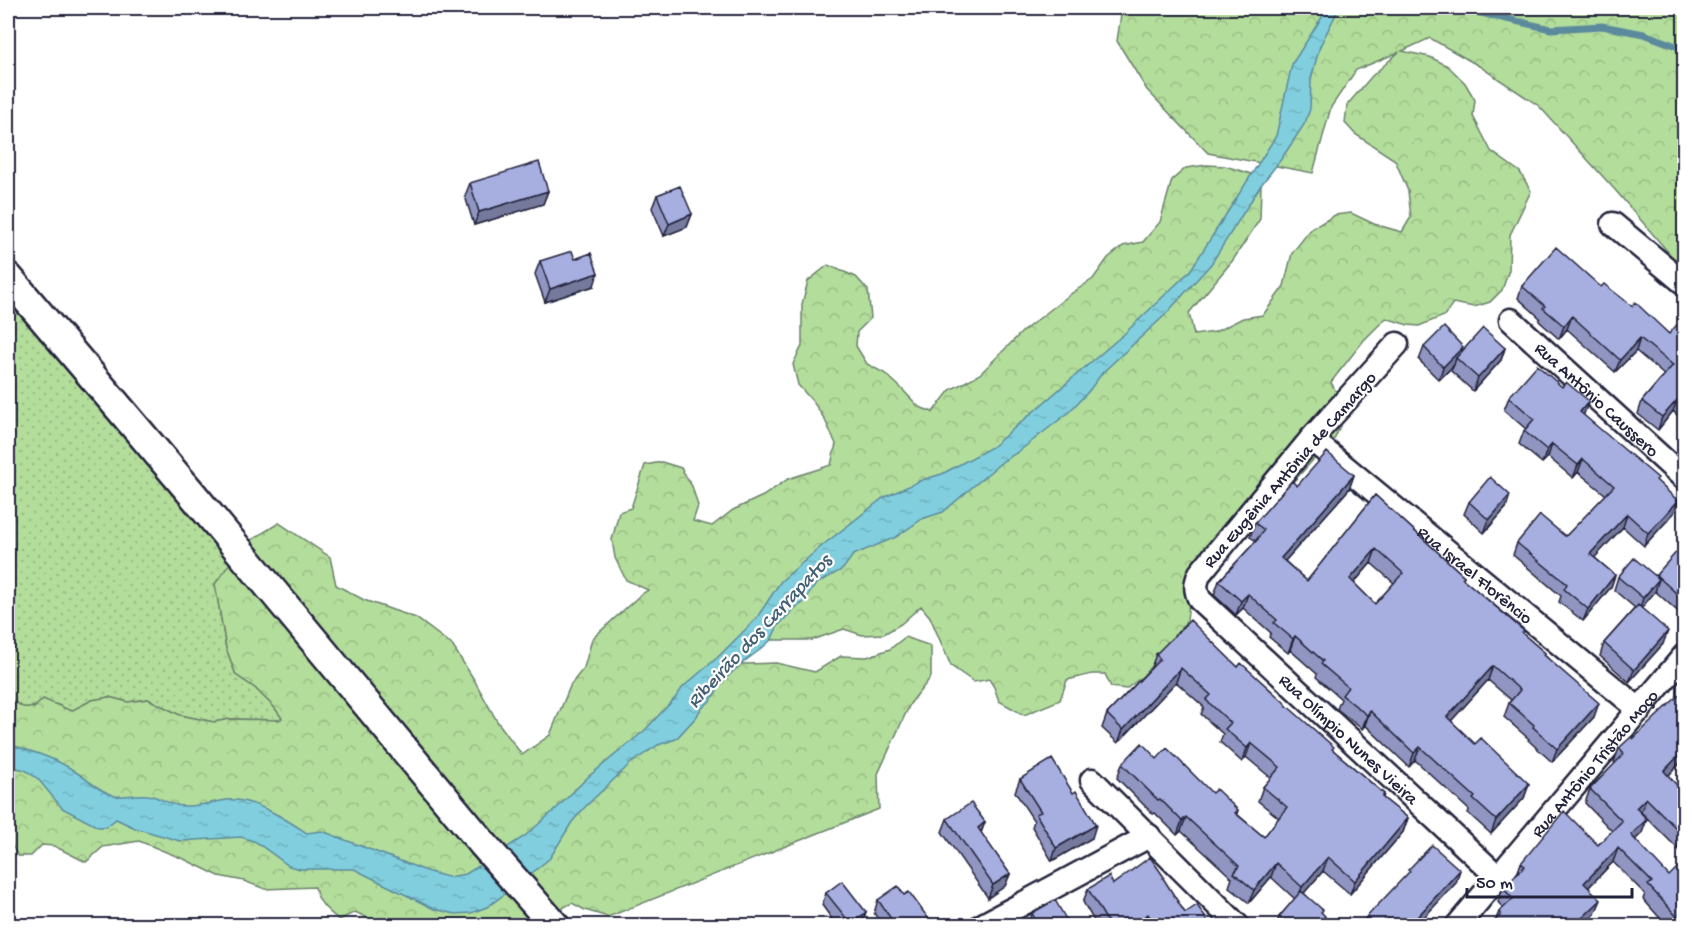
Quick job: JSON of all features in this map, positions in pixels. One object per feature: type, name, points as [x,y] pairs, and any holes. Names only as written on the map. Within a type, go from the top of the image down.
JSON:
[{"type":"street","points":[[1612,224],[1684,283]]},
{"type":"street","points":[[8,277],[483,844],[555,926]]},
{"type":"street","name":"Rua Antônio Caussero","points":[[1510,320],[1684,478]]},
{"type":"street","name":"Rua Eugênia Antônia de Camargo","points":[[1200,600],[1195,582],[1200,573],[1311,440],[1397,344]]},
{"type":"street","name":"Rua Israel Florêncio","points":[[1311,440],[1640,710]]},
{"type":"street","name":"Rua Olímpio Nunes Vieira","points":[[1200,600],[1497,876]]},
{"type":"street","name":"Rua Antônio Tristão Moço","points":[[1457,926],[1684,656]]},
{"type":"street","points":[[1092,780],[1238,926]]},
{"type":"street","points":[[981,926],[1149,836]]},
{"type":"green space","points":[[1122,8],[1684,8],[1684,267],[1674,259],[1539,106],[1479,66],[1430,38],[1402,51],[1430,57],[1448,66],[1465,83],[1475,100],[1473,116],[1491,151],[1520,172],[1531,191],[1510,235],[1509,270],[1502,290],[1490,302],[1474,307],[1453,303],[1444,316],[1419,326],[1386,318],[1364,340],[1331,382],[1346,412],[1335,438],[1232,549],[1214,577],[1189,602],[1187,621],[1143,676],[1126,689],[1111,687],[1105,674],[1092,674],[1067,680],[1060,700],[1024,715],[999,701],[989,679],[974,682],[951,666],[930,617],[921,606],[901,624],[884,634],[862,635],[844,629],[812,640],[771,640],[710,665],[776,663],[815,672],[841,656],[867,657],[890,649],[905,637],[931,646],[931,677],[910,704],[878,774],[879,809],[608,917],[585,910],[572,903],[564,907],[553,925],[369,925],[366,917],[355,912],[339,920],[321,902],[315,887],[265,889],[244,881],[219,876],[139,841],[103,847],[86,862],[54,846],[42,845],[31,856],[18,856],[10,842],[8,843],[8,698],[23,707],[34,708],[43,699],[71,711],[92,700],[109,697],[128,702],[148,699],[180,715],[214,722],[230,719],[279,720],[282,718],[255,688],[236,675],[226,648],[215,584],[243,545],[279,523],[330,557],[336,585],[364,600],[416,618],[452,645],[497,721],[522,755],[550,735],[571,684],[584,668],[592,639],[648,590],[626,580],[615,558],[612,540],[619,512],[631,508],[645,465],[662,462],[681,468],[692,486],[698,506],[693,521],[712,526],[733,510],[763,496],[788,479],[831,465],[836,444],[824,418],[798,385],[793,364],[802,346],[802,304],[808,281],[828,265],[856,277],[868,290],[871,318],[857,332],[856,346],[867,364],[886,374],[919,407],[933,412],[950,390],[980,374],[1023,331],[1093,279],[1108,258],[1123,246],[1143,242],[1160,222],[1172,180],[1186,168],[1207,165],[1225,166],[1251,174],[1261,185],[1260,219],[1233,260],[1189,313],[1194,335],[1215,332],[1243,318],[1263,315],[1284,286],[1292,253],[1311,229],[1335,215],[1351,213],[1374,224],[1402,232],[1411,217],[1408,191],[1395,160],[1355,134],[1345,123],[1347,105],[1372,76],[1399,52],[1356,70],[1331,107],[1313,173],[1208,153],[1147,90],[1117,41]]},
{"type":"green space","points":[[8,292],[233,560],[215,584],[226,648],[236,675],[255,688],[274,707],[282,718],[279,720],[230,719],[214,722],[180,715],[148,699],[128,702],[109,697],[92,700],[71,711],[53,704],[20,706],[8,698]]},
{"type":"water","name":"Ribeirão dos Carrapatos","points":[[1325,8],[1339,8],[1320,46],[1311,79],[1310,109],[1305,123],[1261,185],[1211,264],[1164,316],[1103,372],[1068,413],[1003,461],[943,512],[922,519],[896,537],[853,555],[843,569],[816,584],[803,603],[778,626],[771,640],[723,681],[711,700],[676,739],[658,745],[631,763],[572,822],[550,858],[487,907],[471,913],[455,914],[434,909],[354,869],[300,869],[289,866],[256,842],[241,837],[180,841],[135,828],[116,819],[106,827],[98,827],[62,808],[38,779],[25,770],[8,768],[8,744],[61,763],[115,796],[147,795],[182,806],[227,800],[247,802],[269,810],[307,833],[322,831],[429,872],[448,877],[466,874],[525,836],[588,777],[644,731],[683,687],[718,657],[756,619],[781,581],[823,545],[883,498],[922,480],[942,474],[992,447],[1124,334],[1190,271],[1276,136],[1292,64],[1322,17]]},
{"type":"building","points":[[539,162],[548,191],[479,212],[470,183]]},
{"type":"building","points":[[680,186],[692,214],[669,224],[657,195]]},
{"type":"building","points":[[1556,247],[1601,287],[1604,284],[1632,306],[1635,302],[1669,334],[1680,321],[1684,325],[1684,405],[1678,399],[1662,417],[1642,401],[1673,365],[1640,338],[1620,360],[1572,316],[1564,326],[1522,286]]},
{"type":"building","points":[[572,251],[575,259],[591,253],[598,273],[550,289],[540,261]]},
{"type":"building","points":[[1444,327],[1463,347],[1443,367],[1424,347]]},
{"type":"building","points":[[1483,328],[1505,348],[1478,378],[1456,358]]},
{"type":"building","points":[[1537,365],[1562,387],[1566,382],[1589,401],[1580,412],[1658,478],[1656,480],[1678,501],[1648,533],[1627,514],[1590,554],[1615,575],[1588,609],[1564,589],[1567,584],[1517,543],[1540,515],[1565,536],[1567,535],[1614,486],[1583,459],[1578,465],[1552,444],[1547,450],[1524,431],[1534,419],[1509,397]]},
{"type":"building","points":[[1327,452],[1354,475],[1281,558],[1307,581],[1375,495],[1464,576],[1462,578],[1524,631],[1522,633],[1545,653],[1544,655],[1599,703],[1557,749],[1509,703],[1520,690],[1493,666],[1454,709],[1447,717],[1475,744],[1481,738],[1529,784],[1496,820],[1473,799],[1475,797],[1420,747],[1414,753],[1370,711],[1367,715],[1342,695],[1348,687],[1321,664],[1323,661],[1295,636],[1293,639],[1274,623],[1277,620],[1248,594],[1241,601],[1219,581],[1264,530],[1255,523],[1292,481],[1297,486]],"holes":[[[1376,549],[1403,573],[1375,604],[1350,579]]]},
{"type":"building","points":[[1490,477],[1510,495],[1489,520],[1469,502]]},
{"type":"building","points":[[1680,548],[1683,550],[1684,548],[1684,600],[1656,575]]},
{"type":"building","points":[[1634,558],[1659,579],[1643,598],[1618,577]]},
{"type":"building","points":[[1638,605],[1668,631],[1634,670],[1604,643]]},
{"type":"building","points":[[1190,620],[1238,667],[1241,663],[1334,747],[1332,749],[1384,794],[1382,797],[1408,818],[1355,881],[1328,857],[1302,887],[1276,863],[1254,890],[1234,873],[1239,866],[1186,817],[1182,821],[1122,764],[1142,743],[1157,759],[1167,748],[1212,793],[1216,789],[1238,810],[1235,813],[1264,837],[1287,807],[1263,787],[1280,767],[1251,743],[1247,748],[1225,729],[1231,723],[1206,700],[1211,695],[1181,668],[1123,730],[1107,714],[1160,659],[1156,654]]},
{"type":"building","points":[[1680,694],[1684,698],[1684,750],[1664,771],[1684,793],[1684,836],[1646,798],[1636,808],[1647,819],[1631,835],[1669,876],[1684,861],[1684,920],[1682,922],[1648,885],[1652,882],[1618,848],[1584,883],[1601,900],[1582,918],[1590,926],[1489,926],[1501,915],[1499,912],[1513,899],[1503,888],[1525,866],[1521,863],[1564,811],[1598,845],[1622,821],[1590,789],[1624,754],[1619,748],[1631,737],[1633,739]]},
{"type":"building","points":[[1052,759],[1073,793],[1076,791],[1096,825],[1056,848],[1036,814],[1041,812],[1020,779]]},
{"type":"building","points":[[971,803],[985,822],[978,828],[1010,874],[993,885],[947,819]]},
{"type":"building","points":[[1432,845],[1460,870],[1409,926],[1358,926],[1410,871],[1408,870]]},
{"type":"building","points":[[1150,857],[1185,913],[1197,905],[1211,926],[1162,926],[1161,924],[1156,926],[1148,914],[1130,926],[1110,926],[1088,889],[1109,876],[1113,884]]},
{"type":"building","points":[[842,881],[866,912],[851,924],[826,893]]},
{"type":"building","points":[[898,886],[904,895],[909,892],[931,922],[925,926],[896,926],[878,900]]},
{"type":"building","points":[[1301,891],[1323,910],[1321,912],[1325,916],[1317,926],[1288,926],[1279,917]]},
{"type":"building","points":[[1055,900],[1070,926],[1039,926],[1032,913]]},
{"type":"waterway","points":[[1461,8],[1551,29],[1602,26],[1644,34],[1684,49]]}]
